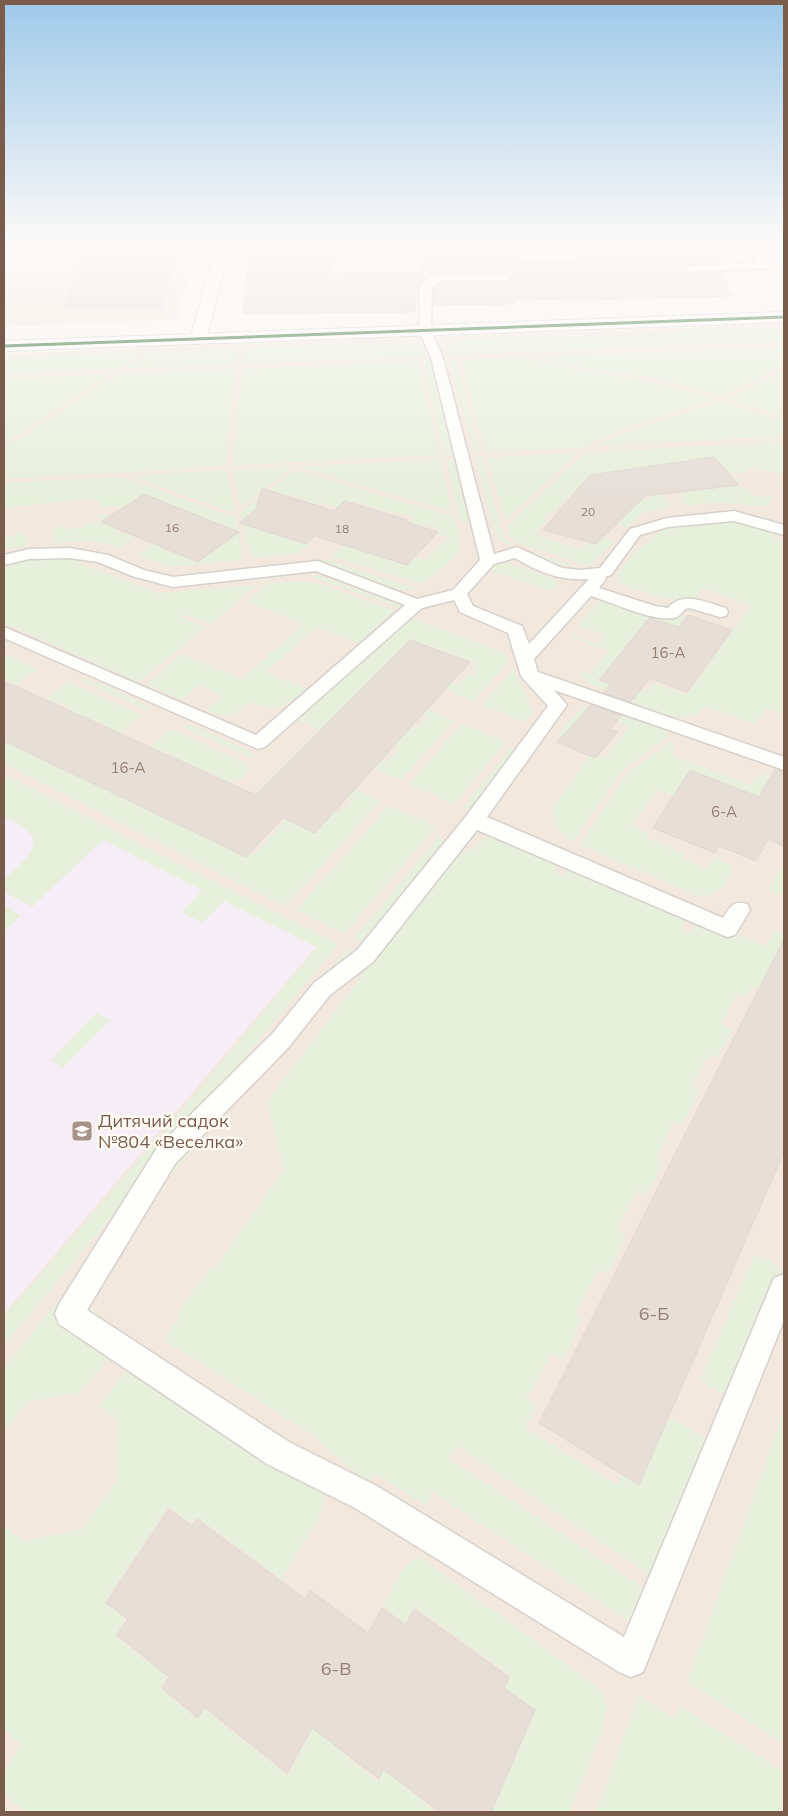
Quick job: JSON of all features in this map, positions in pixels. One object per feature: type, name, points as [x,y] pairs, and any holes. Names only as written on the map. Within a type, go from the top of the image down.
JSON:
[{"type":"street","points":[[198,339],[202,325]]},
{"type":"street","points":[[4,346],[570,325]]},
{"type":"lane","points":[[425,325],[425,330],[437,358],[488,561]]},
{"type":"lane","points":[[525,658],[605,572],[635,532],[667,523],[734,516],[784,530]]},
{"type":"lane","points":[[4,632],[258,743],[416,604],[459,594],[488,561],[517,552],[538,566],[562,574],[584,576],[605,572]]},
{"type":"lane","points":[[4,560],[29,554],[70,553],[102,558],[138,573],[173,582],[318,566],[416,604]]},
{"type":"lane","points":[[589,590],[653,612],[672,613],[679,605],[690,603],[720,612]]},
{"type":"lane","points":[[459,594],[466,609],[516,630],[530,676],[558,705],[474,820],[365,956],[322,989],[280,1040],[166,1156],[69,1314],[278,1453],[366,1497],[632,1660],[784,1287]]},
{"type":"lane","points":[[530,676],[784,764]]},
{"type":"lane","points":[[474,820],[727,929],[739,910]]},
{"type":"shaded area","points":[[4,325],[53,325],[4,327]]},
{"type":"shaded area","points":[[784,325],[784,1812],[4,1812],[4,354]]},
{"type":"shaded area","name":"Дитячий садок №804 «Веселка»","points":[[4,779],[316,947],[4,1314]]},
{"type":"green space","points":[[784,327],[784,341],[449,355],[448,344],[465,339]]},
{"type":"green space","points":[[414,341],[423,346],[428,356],[243,364],[244,348]]},
{"type":"green space","points":[[784,347],[784,365],[750,384],[720,397],[670,381],[571,366],[534,357]]},
{"type":"green space","points":[[237,348],[236,364],[125,369],[150,352]]},
{"type":"green space","points":[[143,352],[119,369],[4,374],[4,358]]},
{"type":"green space","points":[[523,357],[667,386],[715,399],[617,431],[584,447],[486,452],[460,360]]},
{"type":"green space","points":[[450,360],[456,360],[480,452],[475,453]]},
{"type":"green space","points":[[418,361],[440,455],[233,465],[242,369]]},
{"type":"green space","points":[[423,361],[430,361],[452,455],[444,455]]},
{"type":"green space","points":[[235,369],[225,466],[4,479],[4,449],[117,374]]},
{"type":"green space","points":[[784,370],[784,417],[727,399]]},
{"type":"green space","points":[[110,374],[4,444],[4,379]]},
{"type":"green space","points":[[721,401],[784,421],[784,436],[594,446],[622,433]]},
{"type":"green space","points":[[784,442],[784,474],[750,467],[745,473],[717,471],[571,494],[545,519],[548,520],[534,534],[581,550],[593,537],[588,533],[613,542],[589,566],[519,543],[512,539],[508,533],[507,528],[510,523],[585,453]]},
{"type":"green space","points":[[577,453],[506,520],[487,458]]},
{"type":"green space","points":[[476,458],[482,458],[503,536],[518,547],[528,551],[581,567],[566,566],[521,551],[500,540],[493,524]]},
{"type":"green space","points":[[440,459],[452,511],[298,467]]},
{"type":"green space","points":[[446,459],[453,459],[468,521],[460,521]]},
{"type":"green space","points":[[287,467],[290,469],[241,507],[233,470]]},
{"type":"green space","points":[[226,470],[235,511],[232,512],[130,476]]},
{"type":"green space","points":[[295,470],[454,517],[460,536],[460,548],[454,557],[442,568],[429,579],[419,583],[332,556],[357,535],[424,560],[449,537],[436,533],[440,529],[424,524],[420,527],[408,523],[413,517],[399,512],[397,514],[355,501],[343,510],[319,502],[315,505],[304,502],[306,499],[291,494],[288,497],[307,534],[316,537],[298,554],[251,558],[241,512]]},
{"type":"green space","points":[[121,477],[236,518],[243,560],[171,567],[136,555],[156,541],[171,547],[167,551],[182,556],[186,553],[128,509],[114,506],[99,507],[98,499],[4,508],[4,483]]},
{"type":"green space","points":[[732,478],[740,479],[735,486],[749,489],[747,493],[763,498],[766,495],[774,497],[764,507],[719,502],[686,506],[680,498],[683,497],[680,492],[718,489],[716,487]]},
{"type":"green space","points":[[662,494],[671,506],[642,513],[627,528],[601,520],[641,500],[654,498],[653,495]]},
{"type":"green space","points":[[98,514],[118,516],[117,527],[114,530],[128,536],[133,533],[138,535],[119,548],[88,541],[55,544],[54,528],[66,526],[67,530],[86,527],[86,524],[100,522]]},
{"type":"green space","points":[[731,520],[778,533],[773,539],[783,542],[784,540],[784,714],[767,708],[755,724],[704,706],[697,715],[682,717],[663,714],[592,685],[584,678],[581,671],[591,674],[608,651],[571,637],[573,635],[598,644],[604,635],[582,627],[580,623],[598,603],[609,597],[623,595],[686,617],[678,628],[652,619],[606,677],[647,692],[654,683],[687,695],[751,605],[703,588],[694,599],[684,600],[655,596],[618,582],[617,573],[634,553],[664,529]]},
{"type":"green space","points":[[24,531],[24,536],[27,536],[27,546],[4,549],[4,537],[17,535],[17,532]]},
{"type":"green space","points":[[44,558],[85,560],[80,564],[159,593],[257,585],[211,624],[184,614],[181,617],[205,628],[139,682],[4,623],[4,569],[19,562]]},
{"type":"green space","points":[[326,559],[420,590],[400,589],[322,563]]},
{"type":"green space","points":[[505,562],[554,579],[558,585],[554,589],[547,590],[492,571],[493,563]]},
{"type":"green space","points":[[316,576],[400,605],[398,607],[314,578]]},
{"type":"green space","points":[[295,581],[321,584],[394,611],[358,643],[317,627],[266,672],[306,689],[292,701],[280,707],[268,707],[250,702],[234,714],[219,715],[206,710],[222,696],[199,685],[182,700],[146,684],[182,654],[242,679],[304,624],[246,601],[267,584]]},
{"type":"green space","points":[[409,617],[505,653],[510,660],[473,702],[445,689],[452,682],[459,684],[469,673],[474,675],[477,671],[473,668],[476,663],[426,644],[281,787],[250,799],[319,729],[296,719]]},
{"type":"green space","points":[[4,654],[38,669],[12,688],[5,684],[10,681],[4,678]]},
{"type":"green space","points":[[513,669],[534,711],[523,722],[482,705]]},
{"type":"green space","points":[[78,679],[104,685],[151,707],[148,711]]},
{"type":"green space","points":[[67,682],[142,715],[117,737],[105,732],[110,727],[96,720],[91,724],[63,712],[69,707],[53,700],[47,705],[42,703]]},
{"type":"green space","points":[[593,706],[634,717],[656,726],[670,735],[623,770],[573,841],[563,835],[556,827],[553,817],[554,806],[591,753],[606,758],[629,726],[617,721],[614,725],[587,714],[568,739],[558,735],[581,708]]},
{"type":"green space","points":[[425,709],[454,721],[401,780],[372,768],[380,759],[387,762],[398,749],[392,746],[411,726],[417,728],[428,717],[421,714]]},
{"type":"green space","points":[[462,724],[506,742],[454,804],[409,784]]},
{"type":"green space","points":[[191,725],[250,751],[256,756],[252,758],[180,726]]},
{"type":"green space","points":[[171,729],[243,762],[249,766],[249,770],[239,781],[235,779],[226,788],[217,783],[222,778],[205,770],[199,775],[171,762],[176,757],[159,749],[154,754],[147,750]]},
{"type":"green space","points":[[4,737],[254,855],[296,810],[331,810],[339,813],[351,801],[346,796],[352,788],[380,801],[286,906],[4,764]]},
{"type":"green space","points":[[672,741],[674,747],[672,755],[750,785],[760,776],[774,774],[784,776],[784,812],[767,805],[675,797],[657,790],[631,825],[649,834],[647,838],[685,854],[682,857],[706,869],[714,858],[731,865],[733,868],[721,889],[706,896],[698,896],[580,845],[626,774]]},
{"type":"green space","points":[[512,747],[515,756],[472,811],[463,807]]},
{"type":"green space","points":[[4,775],[339,944],[4,1346],[4,1317],[196,1094],[317,947],[224,901],[202,923],[182,912],[202,890],[103,840],[32,907],[4,892],[4,879],[22,863],[33,842],[31,835],[25,829],[4,817]]},
{"type":"green space","points":[[389,806],[426,821],[435,828],[344,934],[296,910]]},
{"type":"green space","points":[[500,834],[563,857],[554,872],[563,876],[572,863],[690,912],[681,929],[690,934],[700,918],[766,947],[775,930],[784,934],[784,1000],[753,986],[745,998],[737,995],[722,1024],[732,1030],[717,1058],[708,1055],[692,1087],[700,1091],[683,1124],[675,1120],[656,1157],[663,1163],[647,1195],[637,1190],[617,1229],[626,1236],[608,1274],[598,1270],[576,1312],[583,1318],[564,1360],[551,1354],[527,1399],[536,1407],[525,1428],[618,1485],[628,1461],[660,1418],[668,1424],[671,1418],[708,1440],[650,1575],[457,1446],[449,1459],[646,1590],[640,1629],[433,1492],[426,1506],[375,1474],[369,1485],[311,1434],[164,1340],[178,1320],[185,1301],[212,1266],[215,1268],[284,1169],[267,1101],[452,857],[470,851],[481,840]]},
{"type":"green space","points":[[440,835],[441,844],[435,855],[362,943],[354,939]]},
{"type":"green space","points":[[781,869],[784,870],[784,897],[769,891]]},
{"type":"green space","points":[[4,905],[21,915],[4,931]]},
{"type":"green space","points":[[348,948],[355,952],[73,1295],[127,1336],[81,1392],[28,1402],[4,1431],[4,1367]]},
{"type":"green space","points":[[97,1013],[110,1020],[63,1068],[51,1060]]},
{"type":"green space","points":[[754,1255],[777,1265],[784,1276],[733,1401],[700,1380]]},
{"type":"green space","points":[[145,1348],[298,1461],[322,1488],[324,1496],[319,1517],[282,1579],[197,1517],[192,1523],[168,1507],[104,1603],[126,1619],[115,1636],[146,1662],[160,1647],[178,1661],[160,1688],[198,1720],[204,1709],[288,1776],[315,1725],[341,1743],[337,1749],[378,1781],[393,1753],[412,1769],[405,1787],[435,1812],[25,1812],[4,1793],[4,1772],[21,1744],[4,1729],[4,1526],[24,1541],[82,1529],[116,1482],[118,1420],[99,1406]]},
{"type":"green space","points":[[784,1411],[784,1744],[687,1682]]},
{"type":"green space","points":[[419,1556],[592,1683],[604,1696],[606,1710],[604,1723],[593,1756],[570,1812],[492,1812],[536,1710],[505,1688],[511,1676],[414,1606],[405,1623],[383,1606],[402,1571]]},
{"type":"green space","points":[[639,1695],[675,1719],[680,1706],[784,1772],[784,1812],[596,1812]]},
{"type":"building","points":[[714,457],[739,485],[645,496],[596,544],[543,530],[590,475]]},
{"type":"building","points":[[262,488],[334,511],[344,501],[408,520],[406,522],[438,532],[407,565],[315,536],[306,544],[239,523],[256,509]]},
{"type":"building","points":[[144,494],[239,532],[198,562],[101,522]]},
{"type":"building","points":[[688,615],[732,630],[687,692],[650,678],[631,702],[603,693],[611,684],[599,680],[649,618],[679,627]]},
{"type":"building","points":[[410,640],[470,662],[315,833],[283,818],[246,857],[4,741],[4,681],[256,795]]},
{"type":"building","points":[[591,705],[621,715],[611,729],[618,732],[595,758],[557,742]]},
{"type":"building","points":[[775,769],[784,772],[784,846],[768,839],[756,861],[719,846],[715,853],[653,828],[690,770],[759,797]]},
{"type":"building","points":[[784,939],[784,1152],[639,1485],[539,1423]]},
{"type":"building","points":[[169,1509],[192,1526],[197,1519],[305,1599],[310,1590],[368,1633],[382,1608],[406,1625],[414,1609],[509,1677],[504,1688],[535,1710],[491,1812],[440,1812],[383,1769],[379,1779],[312,1728],[287,1773],[204,1707],[198,1718],[162,1688],[169,1677],[117,1635],[128,1619],[106,1603]]},
{"type":"cycle path","points":[[4,346],[576,325]]},
{"type":"place","name":"Дитячий садок №804 «Веселка»","points":[[82,1131]]}]
